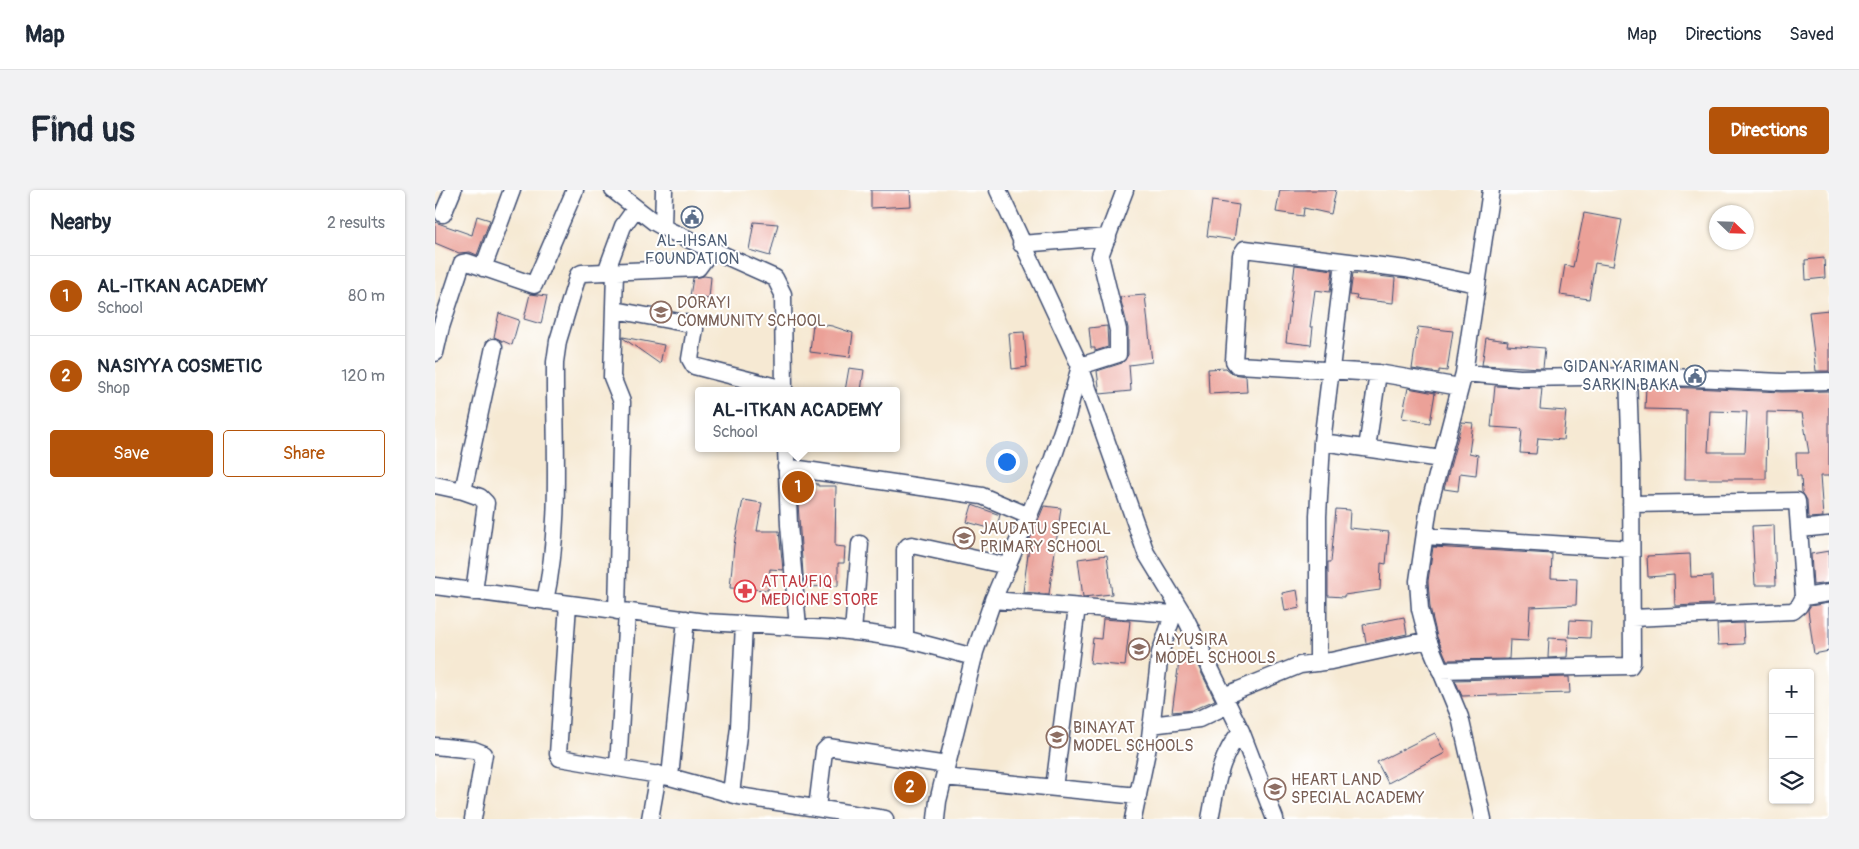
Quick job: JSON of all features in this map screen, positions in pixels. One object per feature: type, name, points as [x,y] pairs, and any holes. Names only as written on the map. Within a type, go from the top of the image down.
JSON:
[{"type":"street","points":[[443,214],[453,190]]},
{"type":"street","points":[[483,268],[512,190]]},
{"type":"street","points":[[435,353],[438,326],[462,263],[534,285],[575,190]]},
{"type":"street","points":[[613,190],[663,227],[775,278],[783,294],[784,387]]},
{"type":"street","points":[[663,227],[664,190]]},
{"type":"street","points":[[998,190],[1021,244],[1080,366],[1146,553],[1226,700],[1241,731],[1275,819]]},
{"type":"street","points":[[1080,366],[1118,354],[1118,330],[1100,256],[1125,190]]},
{"type":"street","points":[[1483,819],[1460,717],[1428,640],[1420,609],[1418,581],[1441,459],[1462,380],[1491,190]]},
{"type":"street","points":[[618,767],[622,611],[622,402],[612,377],[615,310],[611,272],[623,226],[636,208]]},
{"type":"street","points":[[1021,244],[1108,237]]},
{"type":"street","points":[[1476,284],[1406,269],[1245,249],[1241,255],[1235,363],[1462,380],[1628,376],[1782,382],[1829,381]]},
{"type":"street","points":[[545,601],[552,559],[555,510],[555,362],[557,348],[578,275],[582,273],[698,268],[712,250]]},
{"type":"street","points":[[1318,663],[1317,516],[1322,442],[1344,262]]},
{"type":"street","points":[[615,310],[690,324],[695,329],[690,359],[694,366],[773,387]]},
{"type":"street","points":[[463,491],[494,347]]},
{"type":"street","points":[[936,819],[945,771],[973,656],[993,600],[1052,461],[1067,416],[1080,366]]},
{"type":"street","points":[[1367,448],[1378,373]]},
{"type":"street","points":[[1440,670],[1630,666],[1633,660],[1628,376]]},
{"type":"street","points":[[1322,442],[1441,459]]},
{"type":"street","points":[[785,452],[798,627]]},
{"type":"street","points":[[786,467],[982,496],[1029,516]]},
{"type":"street","points":[[435,485],[463,491],[480,497],[487,503],[474,592]]},
{"type":"street","points":[[1631,504],[1795,500],[1799,503],[1804,596],[1799,606],[1793,611],[1632,618]]},
{"type":"street","points":[[1799,529],[1829,526]]},
{"type":"street","points":[[1425,536],[1631,549]]},
{"type":"street","points":[[853,632],[860,544]]},
{"type":"street","points":[[905,639],[905,550],[907,546],[912,545],[1008,566]]},
{"type":"street","points":[[435,586],[687,619],[853,632],[905,639],[973,656]]},
{"type":"street","points":[[1804,596],[1829,593]]},
{"type":"street","points":[[993,600],[1077,607],[1175,609]]},
{"type":"street","points":[[568,604],[557,754],[565,760],[618,767],[664,776],[731,794],[885,819]]},
{"type":"street","points":[[1054,788],[1077,607]]},
{"type":"street","points":[[1133,819],[1151,725],[1160,653],[1175,609]]},
{"type":"street","points":[[650,819],[664,776],[687,619]]},
{"type":"street","points":[[731,794],[739,727],[744,624]]},
{"type":"street","points":[[1151,725],[1199,718],[1226,700],[1289,669],[1428,640]]},
{"type":"street","points":[[1210,819],[1220,770],[1227,748],[1241,731]]},
{"type":"street","points":[[435,746],[474,750],[484,754],[473,819]]},
{"type":"street","points":[[817,808],[824,751],[828,747],[945,771],[1054,788],[1138,796]]},
{"type":"building","points":[[871,190],[910,190],[911,206],[871,208]]},
{"type":"building","points":[[1280,190],[1336,190],[1331,214],[1304,208],[1303,216],[1276,212]]},
{"type":"building","points":[[1212,201],[1239,205],[1234,240],[1207,236]]},
{"type":"building","points":[[1584,213],[1622,220],[1613,266],[1595,263],[1589,299],[1560,295],[1565,265],[1573,267]]},
{"type":"building","points":[[477,216],[490,220],[477,255],[470,252],[459,253],[435,243],[435,222],[472,235]]},
{"type":"building","points":[[754,222],[778,224],[770,256],[749,250]]},
{"type":"building","points":[[1824,258],[1825,278],[1806,280],[1805,260]]},
{"type":"building","points":[[1295,265],[1333,270],[1330,292],[1315,290],[1310,327],[1313,327],[1311,345],[1286,342]]},
{"type":"building","points":[[1353,273],[1395,278],[1393,303],[1356,299],[1357,296],[1350,295]]},
{"type":"building","points":[[711,277],[709,299],[690,296],[693,278]]},
{"type":"building","points":[[530,294],[547,296],[541,324],[524,319]]},
{"type":"building","points":[[1145,295],[1152,362],[1129,365],[1131,391],[1100,394],[1097,371],[1122,363],[1128,355],[1128,328],[1120,297]]},
{"type":"building","points":[[1829,310],[1829,371],[1816,371],[1809,312]]},
{"type":"building","points":[[499,313],[519,320],[512,345],[494,337]]},
{"type":"building","points":[[813,323],[832,326],[853,333],[850,357],[810,352]]},
{"type":"building","points":[[1107,326],[1108,347],[1095,351],[1095,348],[1091,348],[1089,328]]},
{"type":"building","points":[[1418,327],[1453,331],[1447,371],[1439,370],[1439,373],[1412,369]]},
{"type":"building","points":[[1024,332],[1027,367],[1012,369],[1009,333]]},
{"type":"building","points":[[623,338],[664,345],[660,364]]},
{"type":"building","points":[[1486,338],[1508,341],[1507,345],[1545,348],[1543,368],[1482,365]]},
{"type":"building","points":[[849,368],[864,370],[862,387],[846,387]]},
{"type":"building","points":[[1226,368],[1233,374],[1246,376],[1247,392],[1209,394],[1208,369]]},
{"type":"building","points":[[1495,386],[1542,388],[1540,409],[1566,411],[1563,440],[1538,438],[1536,454],[1520,453],[1522,429],[1491,427]]},
{"type":"building","points":[[1646,386],[1782,392],[1829,391],[1829,476],[1820,476],[1823,517],[1808,518],[1807,500],[1802,492],[1801,476],[1797,476],[1796,453],[1809,453],[1802,413],[1767,412],[1766,479],[1685,479],[1686,410],[1645,409]],"holes":[[[1710,411],[1747,412],[1745,452],[1708,452]]]},
{"type":"building","points":[[1408,388],[1435,393],[1430,423],[1402,418]]},
{"type":"building","points":[[1462,422],[1473,423],[1469,453],[1478,455],[1476,475],[1460,473],[1458,491],[1444,489]]},
{"type":"building","points":[[801,482],[818,484],[818,486],[836,486],[835,546],[845,547],[844,563],[838,563],[838,586],[804,587],[798,504]]},
{"type":"building","points":[[743,500],[762,503],[757,531],[779,531],[783,570],[770,569],[768,590],[730,588],[734,545]]},
{"type":"building","points":[[972,505],[1000,515],[996,530],[967,522]]},
{"type":"building","points":[[1044,506],[1061,508],[1049,594],[1023,592],[1030,539]]},
{"type":"building","points":[[1336,509],[1350,510],[1349,528],[1389,532],[1386,564],[1381,563],[1380,590],[1344,595],[1344,597],[1328,596],[1328,562],[1331,562]]},
{"type":"building","points":[[1774,525],[1776,585],[1755,585],[1752,526]]},
{"type":"building","points":[[1433,547],[1552,554],[1551,578],[1577,579],[1576,605],[1530,607],[1528,641],[1510,640],[1509,659],[1447,660],[1437,637],[1430,607],[1428,581]]},
{"type":"building","points":[[1829,551],[1829,583],[1813,585],[1811,554]]},
{"type":"building","points":[[1690,554],[1691,577],[1712,576],[1713,604],[1675,606],[1674,575],[1648,577],[1647,556]]},
{"type":"building","points":[[1107,555],[1112,594],[1083,597],[1078,559]]},
{"type":"building","points":[[1297,590],[1300,608],[1285,611],[1282,593]]},
{"type":"building","points":[[1829,603],[1829,651],[1814,654],[1808,610],[1810,606]]},
{"type":"building","points":[[1404,617],[1407,634],[1366,643],[1363,625]]},
{"type":"building","points":[[1103,619],[1130,621],[1125,666],[1090,663],[1093,638],[1101,639]]},
{"type":"building","points":[[1570,620],[1591,621],[1590,638],[1569,637]]},
{"type":"building","points":[[1743,623],[1744,644],[1718,645],[1717,624]]},
{"type":"building","points":[[1549,638],[1568,639],[1567,657],[1548,658]]},
{"type":"building","points":[[1191,652],[1215,700],[1192,710],[1172,712],[1180,654]]},
{"type":"building","points":[[1569,677],[1570,693],[1462,696],[1455,680]]},
{"type":"building","points":[[1435,733],[1445,753],[1388,783],[1377,762]]},
{"type":"place","name":"AL-IHSAN FOUNDATION","points":[[692,217]]},
{"type":"place","name":"DORAYI COMMUNITY SCHOOL","points":[[661,312]]},
{"type":"place","name":"GIDAN YARIMAN SARKIN BAKA","points":[[1695,376]]},
{"type":"place","name":"AL-ITKAN ACADEMY","points":[[798,487]]},
{"type":"place","name":"JAUDATU SPECIAL PRIMARY SCHOOL","points":[[964,538]]},
{"type":"place","name":"ATTAUFIQ MEDICINE STORE","points":[[745,591]]},
{"type":"place","name":"ALYUSIRA MODEL SCHOOLS","points":[[1139,649]]},
{"type":"place","name":"BINAYAT MODEL SCHOOLS","points":[[1057,737]]},
{"type":"place","name":"NASIYYA COSMETIC","points":[[910,787]]},
{"type":"place","name":"HEART LAND SPECIAL ACADEMY","points":[[1275,789]]}]
